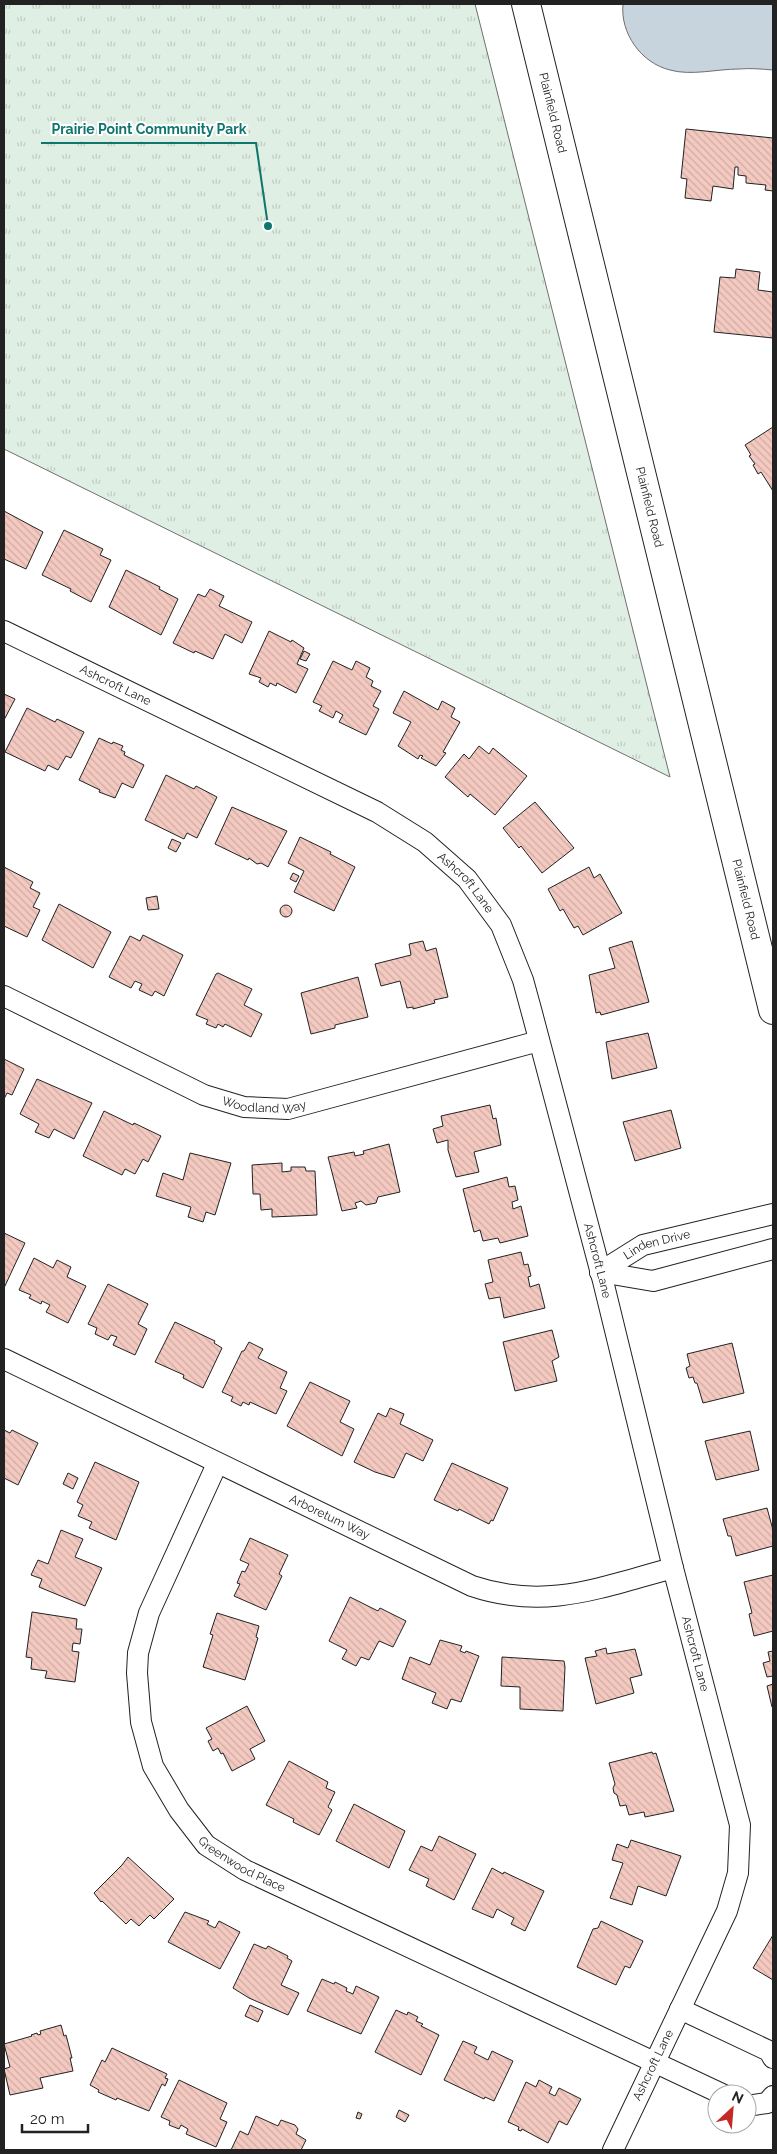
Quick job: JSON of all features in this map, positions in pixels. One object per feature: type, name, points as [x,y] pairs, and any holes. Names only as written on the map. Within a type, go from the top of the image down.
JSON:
[{"type":"main road","name":"Plainfield Road","points":[[526,4],[773,1010]]},
{"type":"street","name":"Ashcroft Lane","points":[[4,631],[377,812],[424,842],[467,879],[501,925],[523,980],[539,1040],[600,1272],[673,1568],[740,1826],[738,1873],[727,1911],[613,2150]]},
{"type":"street","name":"Woodland Way","points":[[4,996],[204,1094],[244,1107],[288,1109],[539,1040]]},
{"type":"street","name":"Linden Drive","points":[[600,1272],[643,1245],[773,1214]]},
{"type":"street","name":"Linden Drive","points":[[600,1272],[653,1281],[773,1249]]},
{"type":"street","name":"Arboretum Way","points":[[4,1359],[217,1464],[472,1586],[504,1596],[524,1598],[562,1596],[673,1568]]},
{"type":"street","name":"Greenwood Place","points":[[217,1464],[149,1613],[142,1632],[137,1673],[141,1722],[153,1766],[179,1810],[206,1845],[245,1870],[707,2087]]},
{"type":"street","points":[[680,2009],[769,2051],[773,2058]]},
{"type":"street","points":[[757,2104],[767,2103],[773,2096]]},
{"type":"green space","points":[[4,4],[475,4],[670,777],[4,449]]},
{"type":"shaded area","points":[[623,4],[773,4],[773,70],[731,69],[678,72],[660,66],[650,61],[634,45],[625,26]]},
{"type":"building","points":[[686,129],[773,138],[773,191],[765,190],[766,185],[746,183],[746,176],[738,175],[738,167],[735,167],[733,189],[713,186],[711,201],[685,198],[687,179],[681,178]]},
{"type":"building","points":[[736,269],[760,272],[758,290],[773,292],[773,338],[714,332],[720,277],[735,278]]},
{"type":"building","points":[[773,427],[773,491],[761,472],[758,474],[745,445]]},
{"type":"building","points":[[4,511],[43,532],[26,569],[4,559]]},
{"type":"building","points":[[64,530],[103,549],[100,555],[111,560],[91,602],[70,591],[71,589],[42,575]]},
{"type":"building","points":[[126,570],[160,587],[159,589],[178,599],[161,635],[109,607]]},
{"type":"building","points":[[210,589],[224,596],[219,606],[252,622],[242,643],[225,634],[213,659],[173,643],[198,594],[205,597]]},
{"type":"building","points":[[269,631],[291,642],[292,640],[304,648],[297,664],[308,669],[296,693],[277,683],[276,686],[270,683],[268,687],[259,682],[261,678],[249,674]]},
{"type":"building","points":[[304,651],[310,654],[306,661],[300,659]]},
{"type":"building","points":[[333,661],[352,670],[356,661],[370,668],[366,677],[373,681],[371,686],[381,691],[373,706],[379,709],[366,735],[339,722],[343,715],[336,711],[333,718],[319,711],[322,706],[313,702]]},
{"type":"building","points":[[404,691],[438,710],[442,701],[455,708],[451,717],[460,722],[443,752],[446,753],[436,766],[421,758],[423,756],[420,755],[418,759],[398,746],[411,722],[393,713]]},
{"type":"building","points":[[4,694],[15,699],[4,720]]},
{"type":"building","points":[[27,708],[55,722],[57,719],[84,732],[71,758],[66,756],[58,770],[48,765],[45,771],[5,752]]},
{"type":"building","points":[[99,738],[112,744],[113,742],[123,746],[121,750],[125,752],[124,755],[144,765],[133,788],[122,783],[115,798],[99,792],[100,790],[79,780]]},
{"type":"building","points":[[479,746],[489,754],[493,748],[527,776],[495,815],[470,794],[468,797],[445,777],[464,754],[469,759]]},
{"type":"building","points":[[166,775],[194,789],[196,786],[217,797],[197,838],[187,833],[184,839],[145,820]]},
{"type":"building","points":[[535,802],[574,848],[542,873],[521,846],[519,848],[503,828]]},
{"type":"building","points":[[232,807],[287,831],[268,867],[261,863],[257,864],[249,858],[248,860],[215,844]]},
{"type":"building","points":[[300,837],[331,852],[330,854],[355,867],[334,911],[294,892],[304,871],[288,863]]},
{"type":"building","points":[[172,839],[181,843],[176,852],[168,848]]},
{"type":"building","points":[[4,867],[33,882],[30,888],[40,893],[33,907],[40,910],[27,937],[4,926]]},
{"type":"building","points":[[589,867],[594,878],[600,874],[622,913],[583,935],[578,926],[574,928],[563,909],[560,911],[548,889]]},
{"type":"building","points":[[293,873],[299,876],[296,882],[290,879]]},
{"type":"building","points":[[157,896],[159,909],[148,910],[146,898]]},
{"type":"building","points":[[59,904],[111,932],[93,968],[42,940]]},
{"type":"building","points":[[284,905],[288,905],[292,911],[288,917],[284,917],[280,913],[280,909]]},
{"type":"building","points":[[143,935],[183,955],[164,996],[155,991],[152,996],[139,990],[142,984],[135,981],[131,988],[109,977],[130,936],[140,941]]},
{"type":"building","points":[[423,941],[426,951],[436,948],[448,997],[434,1000],[435,1003],[413,1009],[413,1007],[407,1008],[400,981],[381,986],[375,964],[411,955],[409,944]]},
{"type":"building","points":[[632,941],[649,1002],[601,1015],[600,1012],[596,1013],[589,975],[615,968],[609,948]]},
{"type":"building","points":[[218,973],[252,989],[244,1005],[262,1014],[251,1037],[225,1024],[223,1027],[218,1024],[216,1028],[206,1024],[208,1020],[196,1015]]},
{"type":"building","points":[[358,977],[368,1017],[335,1025],[335,1028],[311,1034],[301,993]]},
{"type":"building","points":[[648,1033],[657,1068],[612,1079],[606,1042]]},
{"type":"building","points":[[4,1059],[24,1069],[12,1095],[7,1093],[4,1099]]},
{"type":"building","points":[[37,1079],[92,1103],[74,1139],[54,1129],[49,1138],[35,1132],[39,1124],[20,1114]]},
{"type":"building","points":[[490,1105],[493,1119],[496,1118],[501,1145],[474,1152],[479,1172],[456,1177],[448,1150],[448,1140],[437,1143],[433,1129],[443,1126],[441,1116]]},
{"type":"building","points":[[671,1110],[681,1148],[635,1161],[623,1122]]},
{"type":"building","points":[[104,1111],[161,1136],[148,1162],[143,1159],[135,1174],[125,1169],[122,1175],[83,1156]]},
{"type":"building","points":[[389,1144],[400,1192],[378,1197],[376,1203],[366,1205],[361,1201],[355,1203],[357,1208],[342,1211],[328,1157],[354,1152],[355,1156],[364,1154],[363,1151]]},
{"type":"building","points":[[190,1153],[231,1163],[215,1215],[206,1212],[203,1222],[188,1217],[191,1207],[156,1196],[163,1173],[183,1180]]},
{"type":"building","points":[[282,1163],[282,1172],[291,1171],[291,1167],[305,1167],[306,1171],[315,1171],[317,1215],[272,1217],[272,1209],[261,1210],[260,1194],[253,1194],[252,1165]]},
{"type":"building","points":[[507,1177],[509,1187],[515,1186],[518,1200],[512,1202],[513,1209],[521,1206],[528,1236],[500,1243],[498,1238],[483,1241],[480,1230],[474,1232],[463,1189]]},
{"type":"building","points":[[4,1233],[25,1243],[4,1288]]},
{"type":"building","points":[[521,1252],[524,1265],[528,1264],[531,1276],[528,1277],[530,1287],[539,1284],[545,1308],[504,1318],[500,1297],[489,1299],[485,1284],[493,1282],[488,1260]]},
{"type":"building","points":[[34,1258],[53,1268],[57,1260],[71,1267],[67,1277],[86,1286],[68,1323],[46,1312],[50,1305],[42,1301],[41,1304],[29,1298],[31,1295],[19,1290]]},
{"type":"building","points":[[108,1284],[148,1304],[138,1324],[147,1329],[135,1355],[113,1345],[117,1337],[111,1335],[108,1340],[95,1334],[97,1328],[88,1324]]},
{"type":"building","points":[[175,1322],[215,1341],[214,1343],[222,1348],[203,1388],[183,1378],[184,1375],[155,1362]]},
{"type":"building","points":[[552,1330],[559,1357],[552,1361],[557,1381],[515,1391],[503,1342]]},
{"type":"building","points":[[249,1342],[263,1349],[258,1358],[287,1372],[280,1388],[287,1391],[276,1414],[250,1402],[249,1405],[243,1402],[241,1406],[231,1401],[233,1397],[222,1392],[242,1351],[244,1351]]},
{"type":"building","points":[[732,1343],[744,1393],[703,1403],[697,1383],[695,1383],[693,1377],[689,1378],[686,1368],[690,1366],[687,1354]]},
{"type":"building","points":[[310,1382],[350,1401],[340,1422],[354,1429],[342,1456],[287,1426]]},
{"type":"building","points":[[390,1408],[404,1414],[400,1424],[433,1440],[423,1461],[406,1453],[394,1478],[354,1462],[378,1413],[386,1417]]},
{"type":"building","points":[[4,1430],[10,1433],[12,1430],[38,1443],[18,1485],[4,1478]]},
{"type":"building","points":[[750,1431],[759,1470],[716,1480],[705,1441]]},
{"type":"building","points":[[95,1462],[139,1482],[116,1540],[89,1528],[92,1522],[78,1516],[83,1505],[77,1502]]},
{"type":"building","points":[[452,1463],[508,1488],[493,1521],[491,1520],[489,1524],[459,1509],[458,1511],[434,1500]]},
{"type":"building","points":[[68,1473],[78,1478],[73,1489],[63,1484]]},
{"type":"building","points":[[767,1508],[773,1530],[773,1546],[736,1556],[731,1536],[728,1536],[723,1519]]},
{"type":"building","points":[[61,1530],[83,1539],[75,1557],[102,1568],[85,1606],[39,1587],[42,1579],[31,1575],[38,1560],[48,1564]]},
{"type":"building","points":[[250,1538],[288,1555],[279,1574],[282,1576],[266,1610],[234,1596],[240,1584],[237,1583],[242,1571],[245,1572],[249,1564],[240,1560]]},
{"type":"building","points":[[773,1575],[773,1631],[754,1636],[749,1614],[752,1613],[744,1582]]},
{"type":"building","points":[[350,1597],[378,1611],[380,1608],[406,1621],[393,1647],[379,1641],[369,1660],[361,1657],[356,1666],[342,1659],[347,1650],[329,1641]]},
{"type":"building","points":[[32,1612],[77,1619],[76,1629],[82,1629],[80,1644],[73,1643],[72,1651],[79,1652],[75,1682],[45,1678],[47,1671],[31,1669],[32,1658],[26,1657]]},
{"type":"building","points":[[217,1613],[259,1626],[256,1637],[258,1638],[245,1680],[203,1667],[213,1635],[210,1634]]},
{"type":"building","points":[[440,1640],[462,1646],[460,1651],[465,1653],[466,1651],[479,1656],[461,1702],[451,1699],[447,1709],[432,1703],[436,1693],[402,1679],[410,1657],[430,1665]]},
{"type":"building","points":[[606,1648],[607,1654],[635,1649],[642,1675],[630,1678],[634,1693],[596,1704],[585,1658],[597,1656],[595,1651]]},
{"type":"building","points":[[773,1651],[773,1676],[767,1677],[763,1663],[770,1661],[768,1652]]},
{"type":"building","points":[[502,1657],[564,1661],[563,1711],[520,1709],[520,1687],[501,1686]]},
{"type":"building","points":[[773,1684],[773,1707],[772,1707],[767,1686]]},
{"type":"building","points":[[247,1706],[265,1741],[250,1749],[255,1759],[232,1771],[223,1753],[221,1754],[218,1748],[213,1751],[208,1741],[212,1739],[206,1728]]},
{"type":"building","points":[[652,1752],[653,1754],[656,1753],[674,1811],[645,1817],[644,1812],[629,1815],[626,1805],[620,1806],[617,1795],[614,1793],[613,1788],[615,1784],[609,1763]]},
{"type":"building","points":[[289,1761],[328,1782],[326,1788],[335,1792],[328,1807],[332,1810],[319,1835],[293,1822],[294,1819],[266,1805]]},
{"type":"building","points":[[354,1804],[405,1831],[389,1868],[336,1841]]},
{"type":"building","points":[[439,1836],[476,1854],[454,1900],[426,1886],[429,1879],[409,1870],[421,1846],[432,1851]]},
{"type":"building","points":[[631,1840],[681,1856],[666,1896],[638,1886],[632,1905],[610,1898],[623,1863],[612,1860],[617,1844],[628,1848]]},
{"type":"building","points":[[128,1857],[174,1899],[154,1919],[150,1915],[139,1926],[131,1919],[126,1924],[101,1902],[94,1893]]},
{"type":"building","points":[[492,1868],[544,1891],[525,1931],[511,1924],[514,1918],[497,1909],[493,1918],[472,1909]]},
{"type":"building","points":[[185,1912],[209,1921],[207,1924],[215,1928],[219,1921],[240,1932],[220,1969],[168,1942]]},
{"type":"building","points":[[601,1921],[643,1941],[630,1968],[625,1966],[616,1985],[577,1967],[593,1929],[598,1928]]},
{"type":"building","points":[[773,1935],[773,1980],[753,1968]]},
{"type":"building","points":[[254,1944],[266,1949],[268,1946],[288,1956],[287,1958],[292,1961],[281,1985],[299,1993],[288,2015],[249,1998],[233,1988]]},
{"type":"building","points":[[322,1979],[334,1984],[335,1982],[347,1988],[346,1991],[353,1994],[356,1986],[379,1997],[361,2034],[307,2011]]},
{"type":"building","points":[[250,2005],[263,2011],[258,2022],[245,2016]]},
{"type":"building","points":[[396,2010],[407,2015],[408,2012],[418,2017],[416,2021],[423,2024],[421,2026],[439,2035],[421,2075],[375,2052]]},
{"type":"building","points":[[61,2025],[64,2036],[66,2035],[72,2058],[70,2058],[73,2071],[40,2078],[43,2088],[10,2095],[4,2069],[10,2067],[4,2044],[37,2033],[38,2035],[41,2034],[40,2031]]},
{"type":"building","points":[[463,2041],[477,2047],[474,2053],[488,2060],[492,2051],[513,2061],[494,2101],[485,2097],[484,2099],[444,2080]]},
{"type":"building","points":[[112,2048],[167,2074],[165,2078],[168,2079],[165,2086],[162,2084],[149,2111],[117,2098],[116,2100],[98,2092],[99,2090],[90,2085],[102,2060],[105,2062]]},
{"type":"building","points":[[179,2080],[227,2103],[220,2119],[227,2122],[216,2147],[186,2134],[188,2129],[181,2125],[179,2129],[169,2125],[170,2121],[161,2117]]},
{"type":"building","points":[[539,2080],[552,2087],[549,2093],[555,2096],[559,2088],[581,2099],[567,2125],[559,2121],[548,2143],[522,2129],[521,2131],[518,2130],[519,2127],[508,2122],[526,2082],[536,2087]]},
{"type":"building","points":[[399,2110],[409,2115],[405,2122],[396,2117]]},
{"type":"building","points":[[358,2112],[362,2114],[360,2119],[356,2118]]},
{"type":"building","points":[[256,2116],[278,2126],[281,2120],[295,2125],[298,2129],[296,2134],[306,2140],[301,2150],[231,2150],[240,2131],[248,2135]]},
{"type":"place","name":"Prairie Point Community Park","points":[[268,226]]}]
